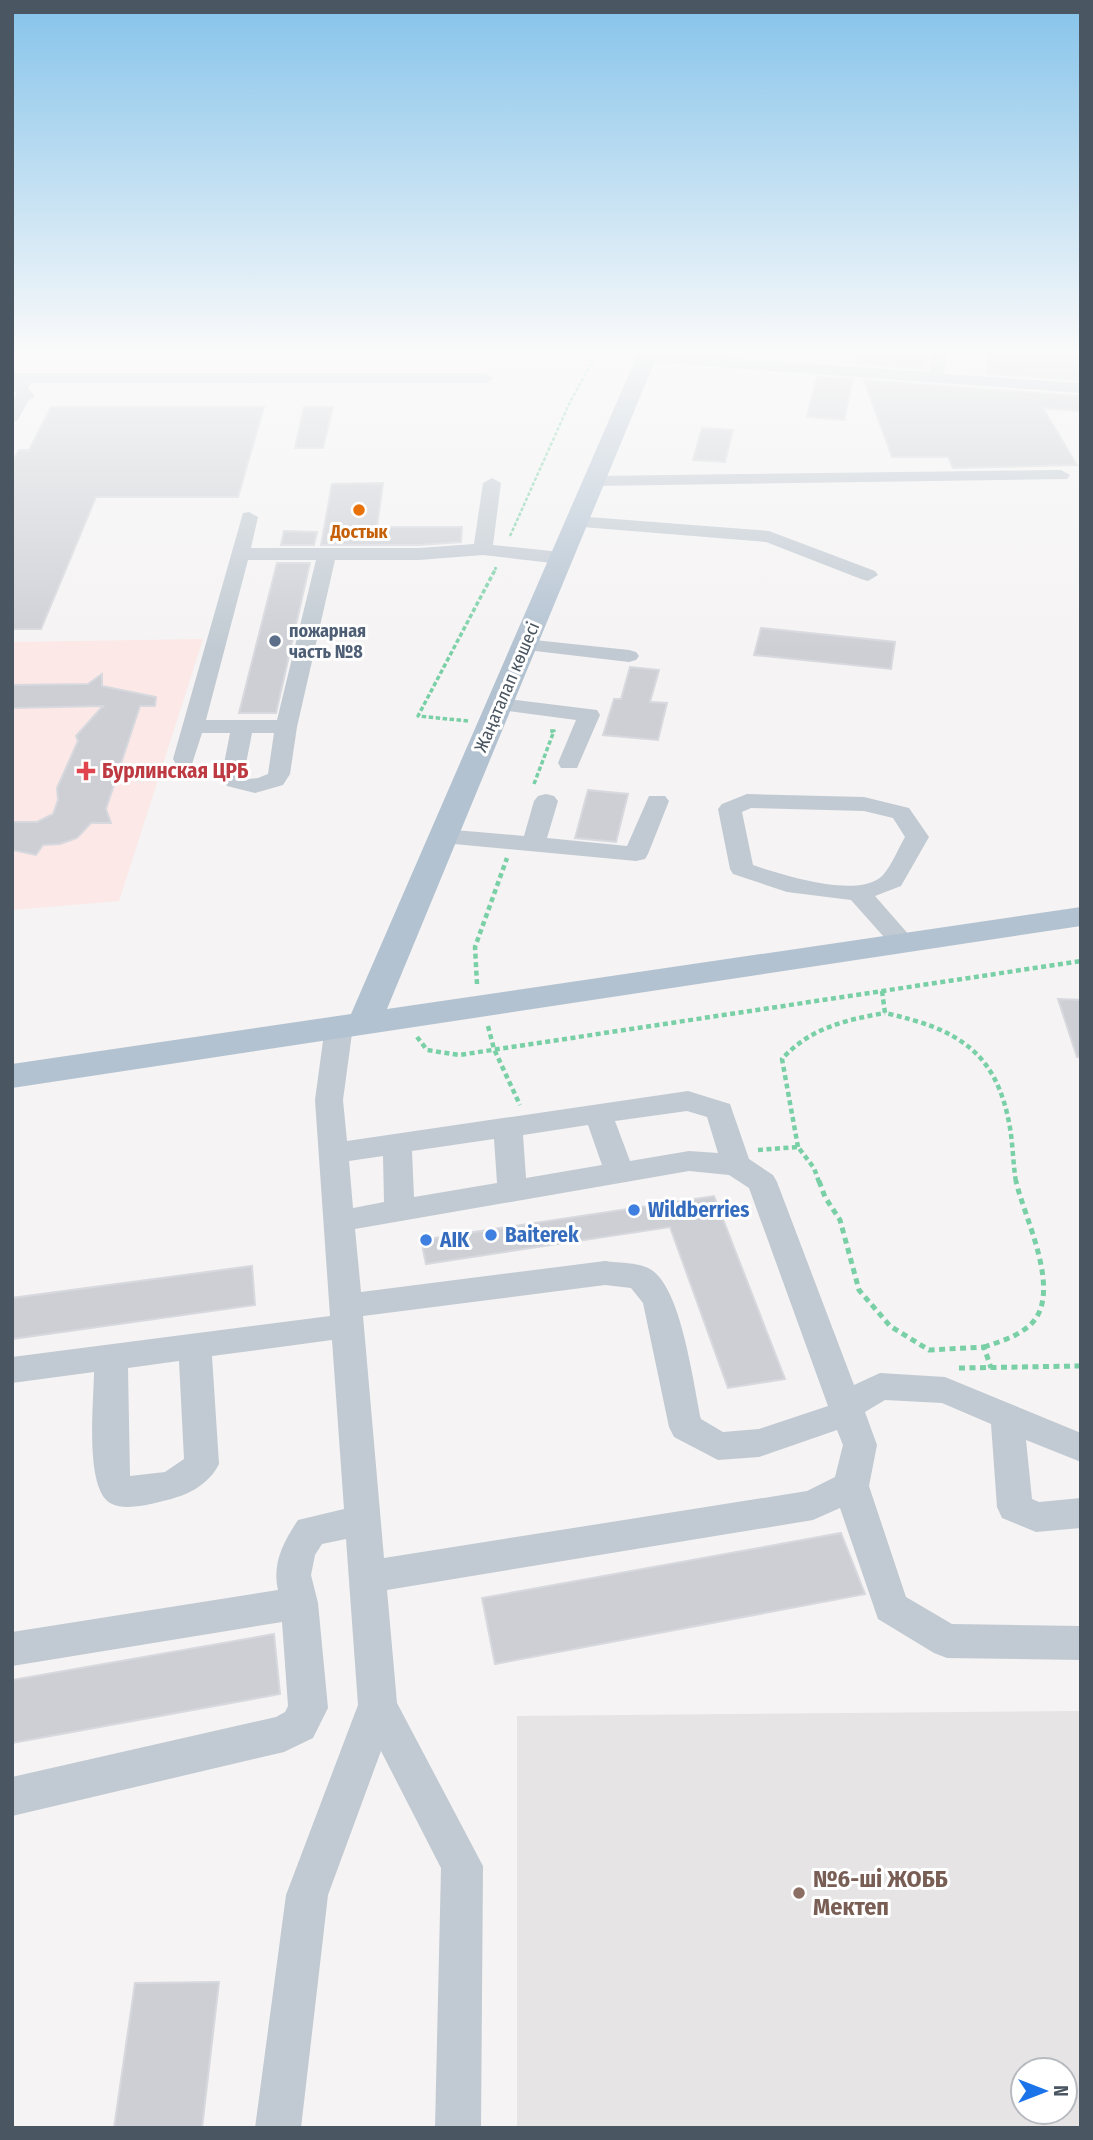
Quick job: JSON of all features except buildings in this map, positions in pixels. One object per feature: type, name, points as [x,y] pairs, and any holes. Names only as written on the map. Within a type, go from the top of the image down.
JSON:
[{"type":"main road","name":"Жаңаталап көшесі","points":[[351,1024],[443,836],[607,451]]},
{"type":"main road","points":[[12,1076],[1081,916]]},
{"type":"street","points":[[594,481],[1061,475]]},
{"type":"street","points":[[483,550],[492,483]]},
{"type":"street","points":[[184,759],[249,517]]},
{"type":"street","points":[[576,522],[769,537],[796,545],[868,575]]},
{"type":"street","points":[[240,554],[419,554],[483,550],[561,558]]},
{"type":"street","points":[[242,726],[233,774],[235,781],[253,787],[275,780],[279,774],[286,727],[327,554]]},
{"type":"street","points":[[525,645],[629,656]]},
{"type":"street","points":[[500,704],[589,715],[569,763]]},
{"type":"street","points":[[193,726],[286,727]]},
{"type":"street","points":[[533,846],[546,801]]},
{"type":"street","points":[[443,836],[636,853],[657,801]]},
{"type":"street","points":[[859,894],[892,881],[917,837],[901,813],[864,804],[747,801],[730,809],[742,869],[787,885],[859,894],[901,941]]},
{"type":"street","points":[[351,1024],[329,1100],[378,1705],[462,1866],[457,2128]]},
{"type":"street","points":[[333,1153],[688,1101],[720,1111],[734,1159],[762,1182],[860,1445],[851,1486],[891,1607],[947,1641],[1081,1643]]},
{"type":"street","points":[[598,1114],[621,1173]]},
{"type":"street","points":[[508,1127],[512,1191]]},
{"type":"street","points":[[397,1143],[399,1211]]},
{"type":"street","points":[[339,1221],[689,1161],[734,1159]]},
{"type":"street","points":[[12,1370],[195,1346],[347,1316],[605,1273],[641,1278],[658,1300],[686,1427],[719,1446],[759,1443],[847,1409],[880,1386],[946,1390],[1081,1448]]},
{"type":"street","points":[[111,1357],[113,1482],[121,1492],[171,1486],[189,1478],[202,1464],[195,1346]]},
{"type":"street","points":[[1007,1416],[1015,1507],[1036,1517],[1081,1513]]},
{"type":"street","points":[[368,1577],[813,1505],[851,1486]]},
{"type":"street","points":[[12,1797],[284,1734],[299,1724],[308,1708],[299,1603],[293,1575],[298,1551],[311,1531],[364,1520]]},
{"type":"street","points":[[12,1649],[299,1603]]},
{"type":"street","points":[[278,2128],[307,1895],[378,1705]]},
{"type":"path","points":[[401,1017],[426,1050],[459,1055],[1081,961]]},
{"type":"path","points":[[882,991],[885,1013]]},
{"type":"path","points":[[885,1013],[916,1020],[954,1037],[983,1058],[997,1081],[1008,1120],[1015,1180],[1042,1268],[1045,1297],[1037,1318],[1013,1336],[984,1347],[929,1350],[890,1326],[859,1290],[840,1220],[825,1197],[814,1168],[798,1147],[782,1059],[794,1044],[821,1026],[885,1013]]},
{"type":"path","points":[[734,1159],[798,1147]]},
{"type":"path","points":[[984,1347],[991,1368]]},
{"type":"shaded area","name":"Бурлинская ЦРБ","points":[[203,639],[119,901],[12,910],[12,642]]},
{"type":"shaded area","name":"№6-ші ЖОББ Мектеп","points":[[1081,1711],[1081,2128],[517,2128],[517,1716]]},
{"type":"place","name":"Достык","points":[[359,510]]},
{"type":"place","name":"пожарная часть №8","points":[[275,641]]},
{"type":"place","name":"Бурлинская ЦРБ","points":[[86,771]]},
{"type":"place","name":"Wildberries","points":[[634,1210]]},
{"type":"place","name":"Baiterek","points":[[491,1235]]},
{"type":"place","name":"AIK","points":[[426,1240]]},
{"type":"place","name":"№6-ші ЖОББ Мектеп","points":[[799,1893]]}]
